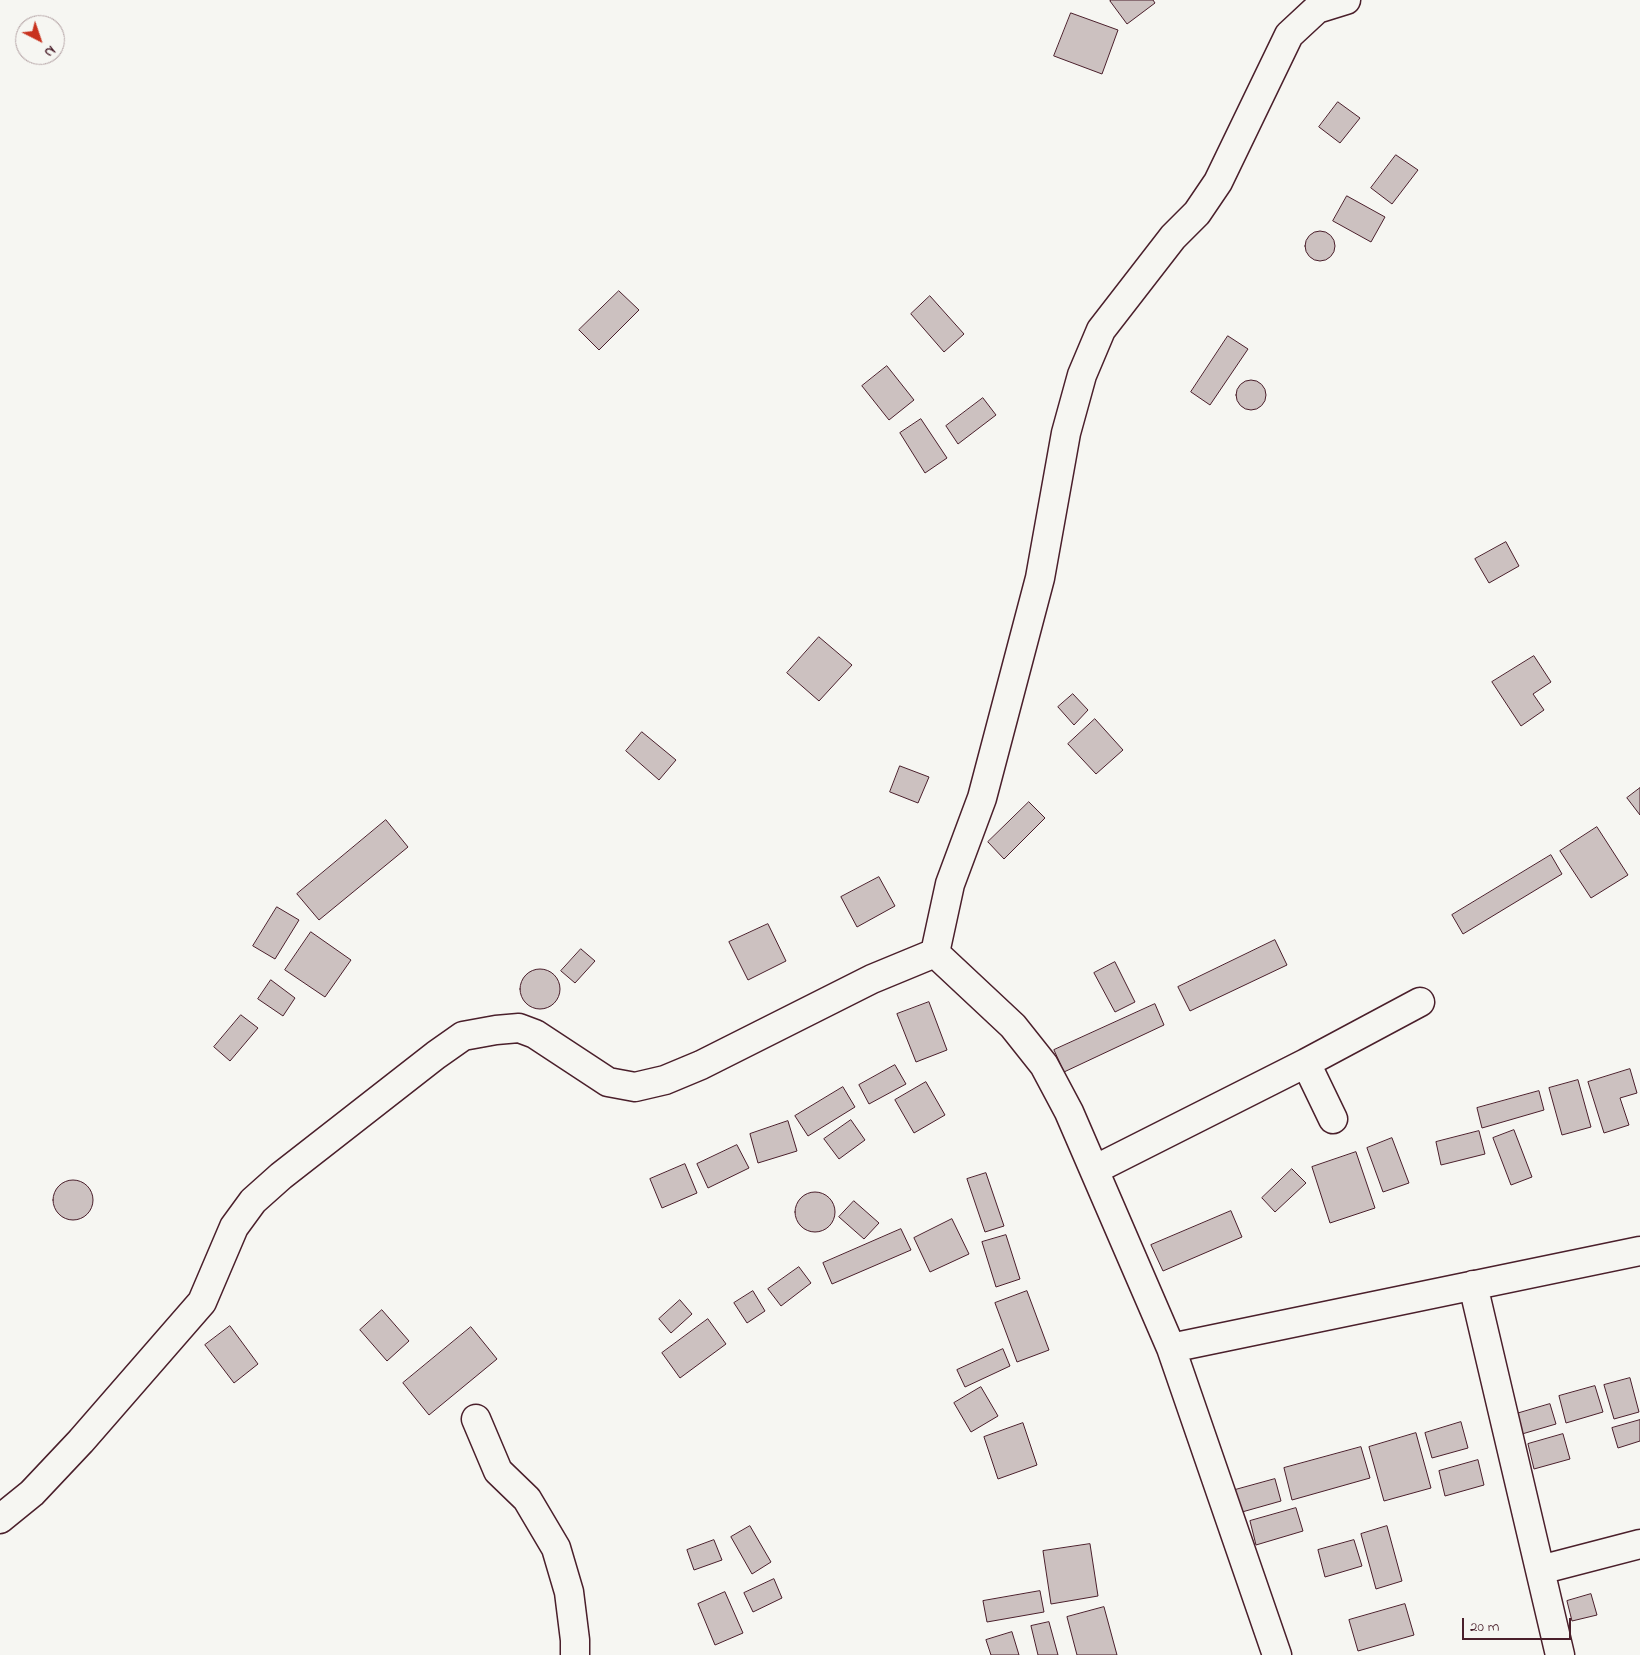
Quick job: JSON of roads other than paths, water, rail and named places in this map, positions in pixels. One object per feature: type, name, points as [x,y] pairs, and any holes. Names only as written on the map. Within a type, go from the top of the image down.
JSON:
[{"type":"street","points":[[935,953],[950,884],[982,798],[1040,578],[1066,433],[1082,375],[1101,330],[1173,237],[1197,213],[1218,182],[1288,35],[1317,9],[1346,0]]},
{"type":"street","points":[[935,953],[1013,1026],[1044,1066],[1069,1112],[1171,1348],[1277,1655]]},
{"type":"street","points":[[0,1518],[32,1493],[81,1441],[202,1302],[234,1227],[253,1201],[281,1176],[463,1036],[519,1028],[535,1034],[608,1082],[636,1087],[665,1080],[701,1065],[872,979],[935,953]]},
{"type":"street","points":[[1094,1170],[1306,1064],[1420,1002]]},
{"type":"street","points":[[1306,1064],[1333,1119]]},
{"type":"street","points":[[1171,1348],[1640,1251]]},
{"type":"street","points":[[1473,1286],[1560,1655]]},
{"type":"street","points":[[476,1419],[498,1471],[527,1499],[556,1548],[568,1592],[575,1655]]},
{"type":"street","points":[[1540,1570],[1640,1544]]}]
